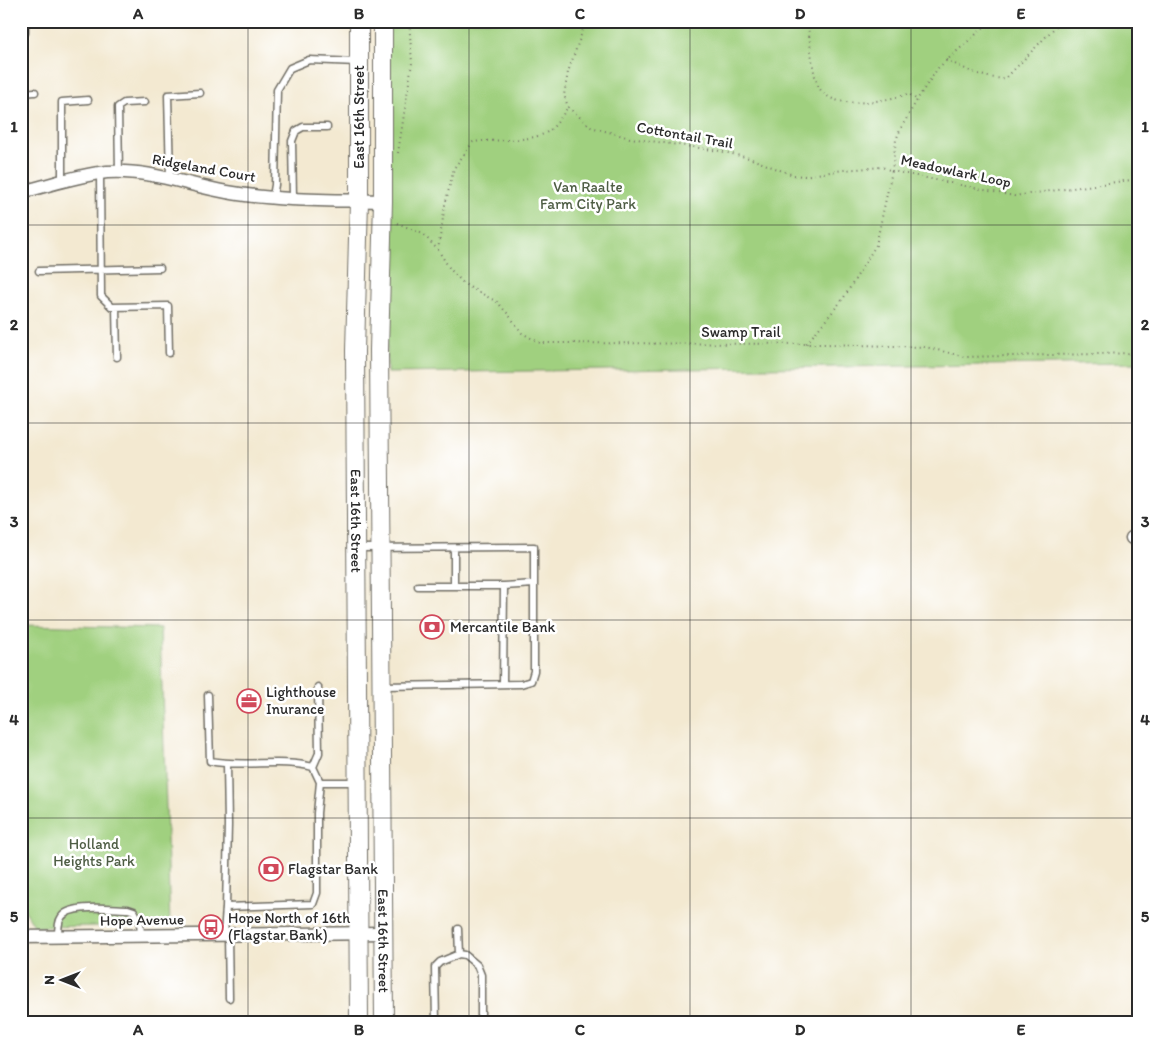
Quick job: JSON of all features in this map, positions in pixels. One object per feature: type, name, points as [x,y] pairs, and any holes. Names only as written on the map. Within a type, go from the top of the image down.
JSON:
[{"type":"main road","name":"East 16th Street","points":[[358,21],[359,200],[355,351],[359,1022]]},
{"type":"main road","name":"East 16th Street","points":[[383,21],[383,201],[379,350],[384,1022]]},
{"type":"street","name":"Ridgeland Court","points":[[21,192],[62,181],[100,174],[138,173],[170,178],[228,192],[293,198],[383,201]]},
{"type":"street","name":"Hope Avenue","points":[[21,937],[382,933]]},
{"type":"lane","points":[[25,21],[25,33]]},
{"type":"lane","points":[[273,196],[275,184],[277,90],[290,68],[309,60],[358,62]]},
{"type":"lane","points":[[21,93],[35,92]]},
{"type":"lane","points":[[170,178],[168,95],[200,93]]},
{"type":"lane","points":[[62,181],[62,102],[88,100]]},
{"type":"lane","points":[[119,173],[118,108],[124,103],[145,102]]},
{"type":"lane","points":[[293,198],[292,141],[296,131],[303,127],[327,127]]},
{"type":"lane","points":[[100,174],[101,296],[112,307],[168,306],[169,353]]},
{"type":"lane","points":[[39,271],[160,268]]},
{"type":"lane","points":[[116,306],[116,357]]},
{"type":"lane","points":[[356,548],[534,547],[534,671],[531,681],[521,684],[381,686]]},
{"type":"lane","points":[[454,548],[454,586]]},
{"type":"lane","points":[[418,586],[534,584]]},
{"type":"lane","points":[[503,684],[504,586]]},
{"type":"lane","points":[[226,907],[313,904],[317,893],[317,813],[320,782],[314,767],[319,753],[318,687]]},
{"type":"lane","points":[[208,695],[210,761],[227,764],[297,763],[314,767]]},
{"type":"lane","points":[[227,764],[226,935],[229,998]]},
{"type":"lane","points":[[320,782],[358,782]]},
{"type":"lane","points":[[58,937],[60,918],[67,911],[76,908],[128,909],[134,911],[140,921],[141,936]]},
{"type":"lane","points":[[458,930],[460,954]]},
{"type":"lane","points":[[436,1022],[435,967],[440,962],[460,954],[465,955],[477,965],[481,975],[481,1022]]},
{"type":"path","points":[[438,250],[445,205],[454,168],[472,142],[532,138],[543,135],[552,129],[568,107],[564,96],[568,72],[586,21]]},
{"type":"path","points":[[808,21],[816,79],[821,91],[832,98],[858,103],[884,100],[908,94],[916,100]]},
{"type":"path","name":"Meadowlark Loop","points":[[991,21],[938,68],[916,100],[896,140],[892,171],[1014,196],[1138,179]]},
{"type":"path","points":[[946,60],[982,75],[996,79],[1006,78],[1061,21]]},
{"type":"path","name":"Cottontail Trail","points":[[568,107],[591,127],[630,138],[720,151],[749,158],[793,175],[804,176],[882,167],[892,171]]},
{"type":"path","points":[[806,344],[843,299],[876,245],[892,171]]},
{"type":"path","name":"Swamp Trail","points":[[392,222],[423,234],[464,284],[497,302],[522,333],[540,343],[926,346],[965,357],[1138,353]]},
{"type":"green space","name":"Van Raalte Farm City Park","points":[[388,21],[1138,21],[1138,363],[387,373]]},
{"type":"green space","name":"Holland Heights Park","points":[[21,625],[160,628],[170,925],[35,927],[21,904]]},
{"type":"place","name":"Mercantile Bank","points":[[432,627]]},
{"type":"place","name":"Lighthouse Inurance","points":[[249,701]]},
{"type":"place","name":"Flagstar Bank","points":[[271,869]]},
{"type":"place","name":"Hope North of 16th (Flagstar Bank)","points":[[211,927]]}]
